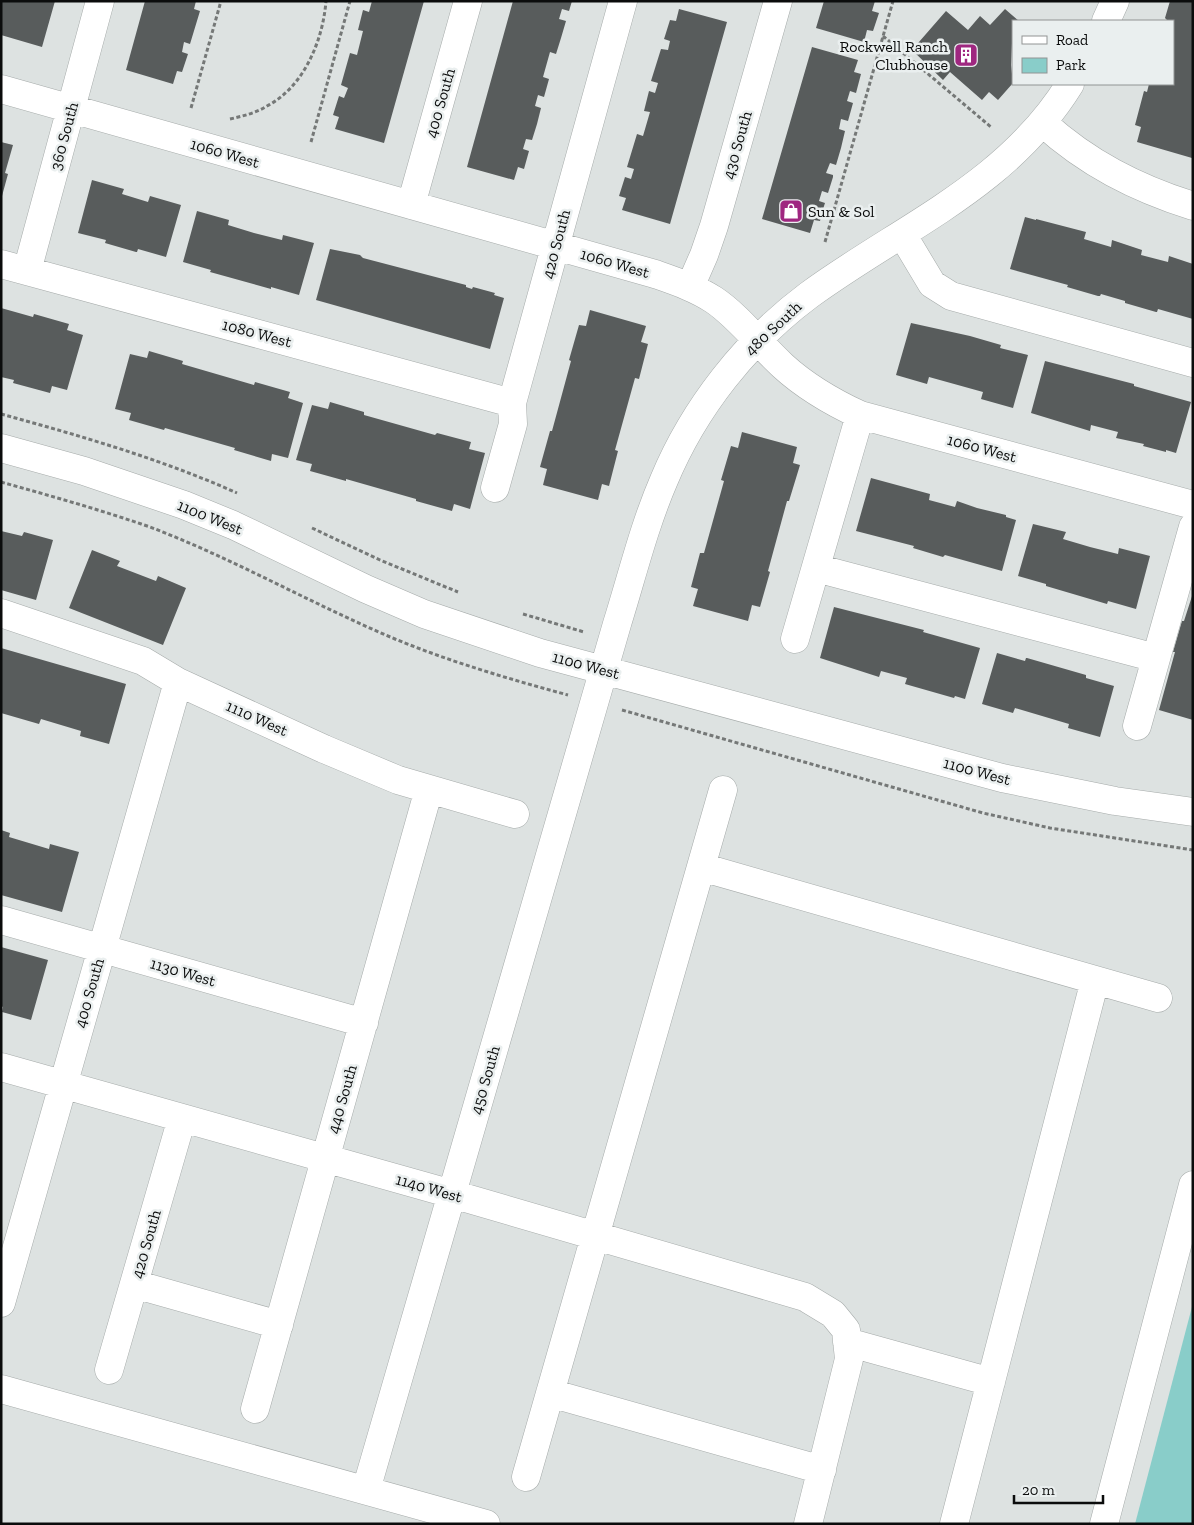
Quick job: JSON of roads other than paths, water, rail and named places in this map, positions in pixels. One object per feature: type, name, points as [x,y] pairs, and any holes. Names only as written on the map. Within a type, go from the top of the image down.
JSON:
[{"type":"street","name":"360 South","points":[[27,271],[100,1]]},
{"type":"street","name":"400 South","points":[[411,205],[468,1]]},
{"type":"street","name":"420 South","points":[[495,488],[513,424],[512,403],[624,1]]},
{"type":"street","name":"430 South","points":[[690,287],[714,226],[778,1]]},
{"type":"street","points":[[1106,20],[1115,1]]},
{"type":"street","name":"480 South","points":[[604,670],[648,522],[664,480],[701,411],[734,364],[809,295],[940,210],[982,180],[1014,153],[1043,123],[1069,85]]},
{"type":"street","name":"1060 West","points":[[1,89],[655,274],[690,287],[715,301],[783,366],[806,385],[832,402],[860,414],[1193,505]]},
{"type":"street","points":[[1043,123],[1072,148],[1104,169],[1138,186],[1193,206]]},
{"type":"street","points":[[902,234],[932,284],[950,296],[1193,363]]},
{"type":"street","name":"1080 West","points":[[1,264],[512,403]]},
{"type":"street","points":[[795,639],[860,414]]},
{"type":"street","name":"1100 West","points":[[1,448],[84,471],[184,505],[233,525],[366,589],[424,614],[540,653],[1002,778],[1115,801],[1193,812]]},
{"type":"street","points":[[1137,726],[1193,527]]},
{"type":"street","points":[[816,568],[1156,658]]},
{"type":"street","name":"1110 West","points":[[1,613],[143,661],[178,682],[324,749],[398,780],[515,814]]},
{"type":"street","name":"450 South","points":[[366,1490],[604,670]]},
{"type":"street","name":"400 South","points":[[1,1303],[178,682]]},
{"type":"street","name":"440 South","points":[[255,1409],[428,789]]},
{"type":"street","points":[[526,1477],[723,790]]},
{"type":"street","points":[[701,867],[1158,998]]},
{"type":"street","name":"1130 West","points":[[1,920],[364,1023]]},
{"type":"street","points":[[954,1524],[1095,980]]},
{"type":"street","name":"1140 West","points":[[1,1067],[452,1194],[805,1297],[833,1314],[846,1336]]},
{"type":"street","name":"420 South","points":[[109,1370],[182,1118]]},
{"type":"street","points":[[1104,1524],[1193,1184]]},
{"type":"street","points":[[134,1284],[279,1325]]},
{"type":"street","points":[[808,1524],[849,1359],[846,1336],[991,1382]]},
{"type":"street","points":[[1,1389],[486,1524]]},
{"type":"street","points":[[550,1393],[822,1470]]},
{"type":"place","name":"Rockwell Ranch Clubhouse","points":[[966,55]]},
{"type":"place","name":"Sun & Sol","points":[[791,211]]}]
